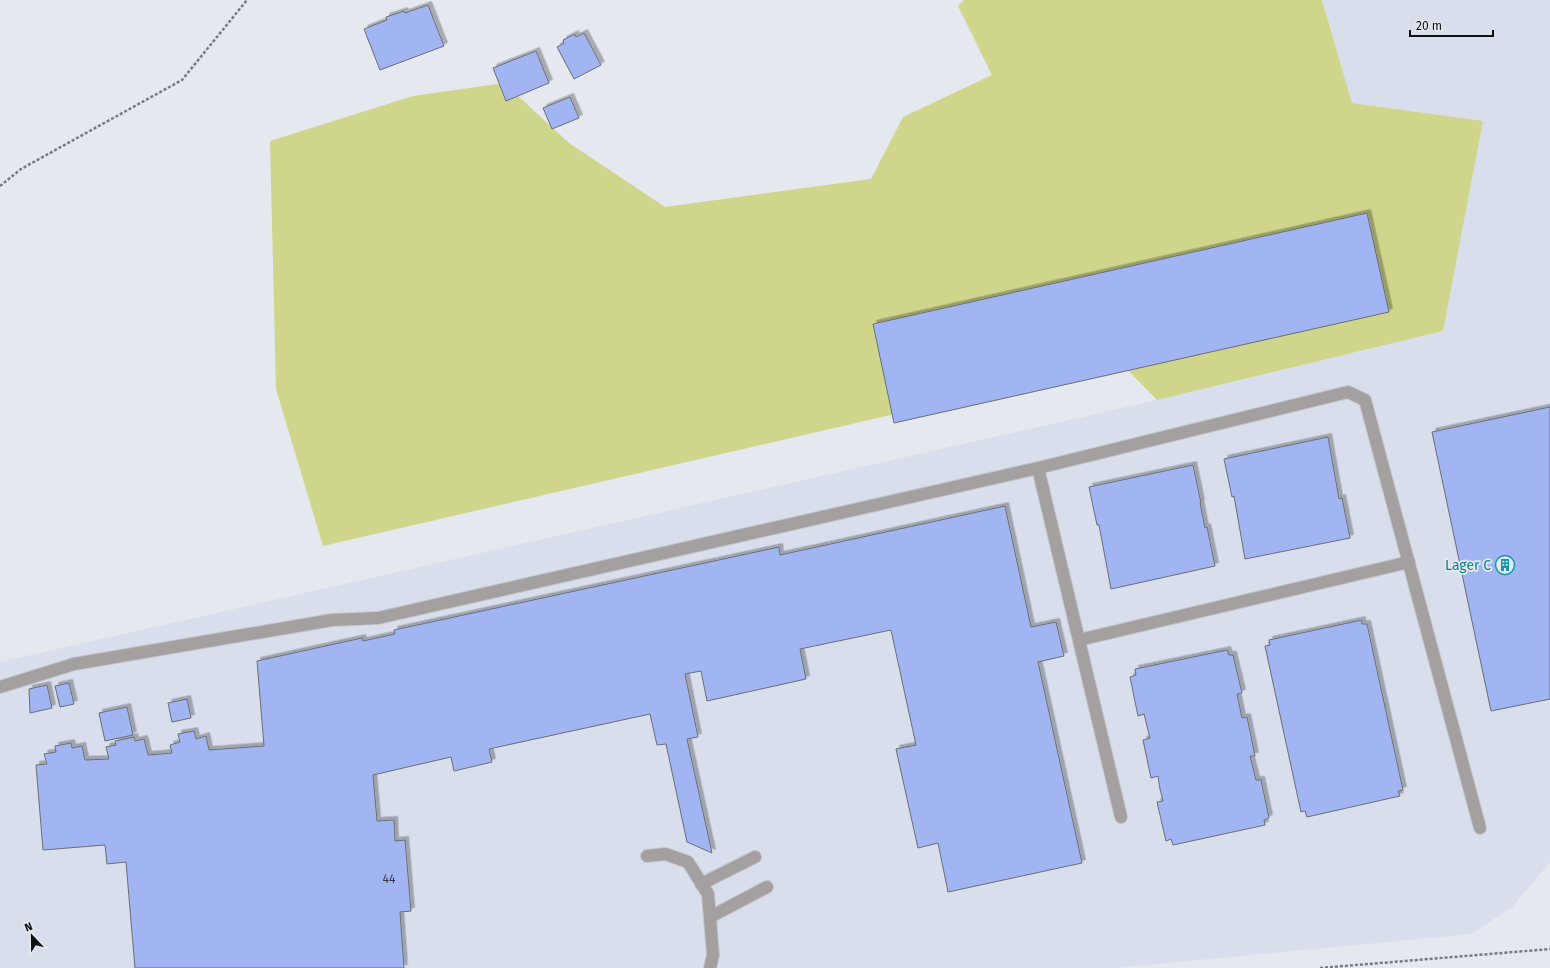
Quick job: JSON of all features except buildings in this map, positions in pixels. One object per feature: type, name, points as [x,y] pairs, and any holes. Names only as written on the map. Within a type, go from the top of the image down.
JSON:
[{"type":"lane","points":[[0,687],[74,664],[332,620],[378,618],[1038,468],[1348,392],[1365,400],[1480,828]]},
{"type":"lane","points":[[1038,468],[1121,817]]},
{"type":"lane","points":[[1079,640],[1408,562]]},
{"type":"lane","points":[[647,856],[664,854],[688,862],[708,894],[713,955],[710,968]]},
{"type":"lane","points":[[701,884],[755,857]]},
{"type":"lane","points":[[710,917],[767,887]]},
{"type":"lane","points":[[713,955],[719,968]]},
{"type":"path","points":[[0,186],[21,169],[182,80],[247,0]]},
{"type":"path","points":[[1320,968],[1550,949]]},
{"type":"shaded area","points":[[1322,0],[1550,0],[1550,862],[1512,907],[1471,934],[1116,968],[0,968],[0,662],[1157,400],[1443,331],[1483,121],[1352,103]]},
{"type":"green space","points":[[964,0],[1322,0],[1352,103],[1483,121],[1443,331],[1157,400],[1120,362],[323,546],[276,389],[270,141],[413,96],[504,83],[569,143],[665,207],[871,179],[903,117],[992,75],[958,6]]},
{"type":"place","name":"Lager C","points":[[1505,565]]}]
